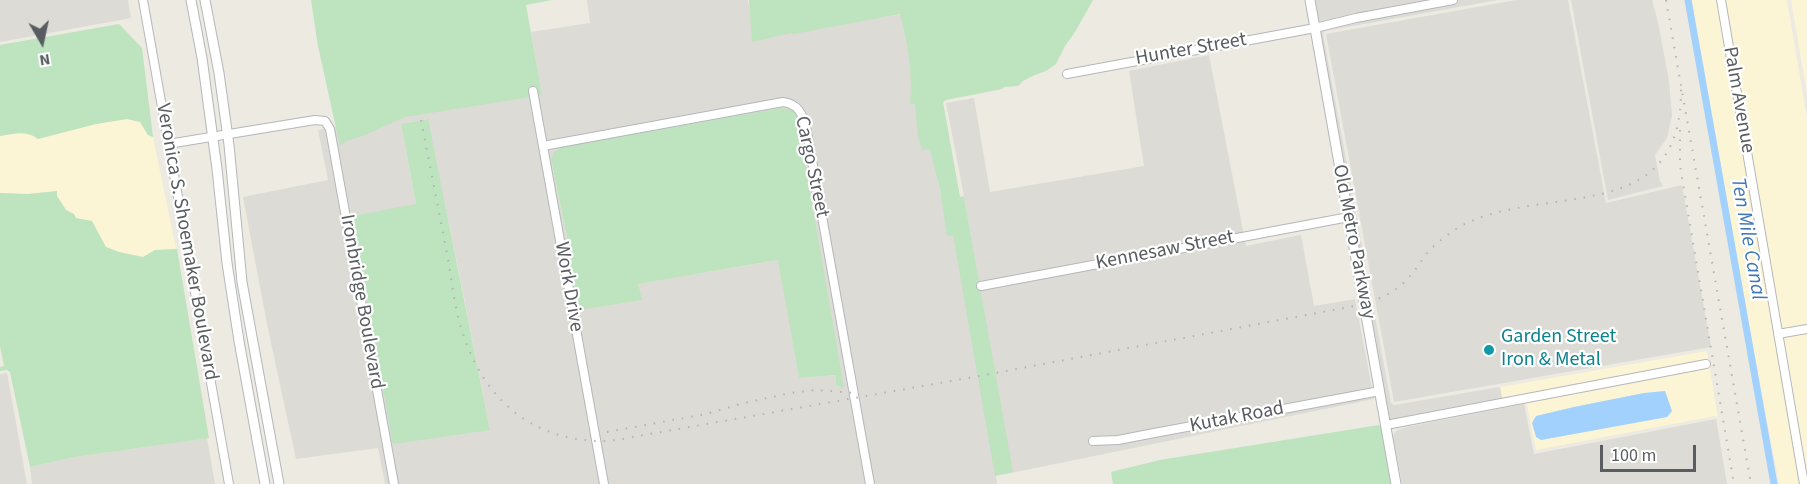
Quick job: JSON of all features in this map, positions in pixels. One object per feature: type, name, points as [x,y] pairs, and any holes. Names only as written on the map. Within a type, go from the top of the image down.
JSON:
[{"type":"street","name":"Veronica S. Shoemaker Boulevard","points":[[143,0],[229,484]]},
{"type":"street","name":"Veronica S. Shoemaker Boulevard","points":[[191,0],[202,58],[237,330],[265,484]]},
{"type":"street","points":[[205,0],[228,134],[242,282],[279,484]]},
{"type":"street","name":"Old Metro Parkway","points":[[1310,0],[1396,484]]},
{"type":"street","name":"Hunter Street","points":[[1066,74],[1453,0]]},
{"type":"street","name":"Palm Avenue","points":[[1721,0],[1804,484]]},
{"type":"street","name":"Work Drive","points":[[533,91],[604,484]]},
{"type":"street","name":"Cargo Street","points":[[543,146],[783,102],[798,107],[806,127],[870,484]]},
{"type":"street","name":"Ironbridge Boulevard","points":[[228,134],[315,120],[325,121],[330,129],[394,484]]},
{"type":"street","points":[[168,144],[228,134]]},
{"type":"street","name":"Kennesaw Street","points":[[981,286],[1348,217]]},
{"type":"street","points":[[1778,334],[1807,329]]},
{"type":"street","points":[[1386,425],[1706,364]]},
{"type":"street","name":"Kutak Road","points":[[1094,441],[1149,435],[1380,391]]},
{"type":"shaded area","points":[[0,0],[128,0],[131,18],[0,42]]},
{"type":"shaded area","points":[[587,0],[748,0],[755,35],[905,14],[942,200],[964,196],[946,103],[974,98],[990,192],[1144,166],[1129,71],[1209,55],[1246,246],[1301,235],[1314,306],[1355,299],[1374,399],[996,476],[997,484],[385,484],[378,448],[296,459],[243,197],[328,180],[318,130],[541,91],[531,32],[590,23]],"holes":[[[780,108],[790,109],[797,115],[843,387],[836,385],[837,375],[799,378],[779,260],[637,284],[641,300],[572,263],[551,159],[555,152],[562,147]],[[427,119],[490,430],[352,216],[416,205],[401,124]],[[964,197],[1012,472],[996,476]]]},
{"type":"shaded area","points":[[1313,0],[1498,0],[1325,31],[1323,34],[1391,403],[1394,405],[1500,387],[1503,402],[1390,428]]},
{"type":"shaded area","points":[[1516,0],[1568,0],[1606,203],[1682,185],[1711,347],[1394,402],[1326,34]]},
{"type":"shaded area","points":[[1571,0],[1652,0],[1669,81],[1672,116],[1667,138],[1655,155],[1663,186],[1608,200]]},
{"type":"shaded area","points":[[1692,0],[1787,0],[1807,118],[1807,484],[1779,484]]},
{"type":"shaded area","points":[[1791,0],[1807,0],[1807,94]]},
{"type":"shaded area","points":[[127,119],[140,122],[148,135],[153,137],[176,249],[155,250],[143,257],[119,252],[105,247],[92,221],[76,218],[74,214],[66,210],[57,196],[57,191],[28,194],[0,193],[0,136],[18,133],[31,134],[38,139],[96,124]]},
{"type":"shaded area","points":[[1707,351],[1718,418],[1715,416],[1536,450],[1526,402],[1503,401],[1500,387]],"holes":[[[1644,393],[1667,401],[1672,411],[1667,417],[1541,440],[1532,423],[1536,416]]]},
{"type":"shaded area","points":[[7,373],[27,484],[0,484],[0,374]]},
{"type":"shaded area","points":[[1524,404],[1534,454],[1716,419],[1727,484],[1402,484],[1393,436],[1396,431],[1406,427]]},
{"type":"shaded area","points":[[207,438],[215,484],[32,484],[30,467],[75,457]]},
{"type":"green space","points":[[311,0],[552,0],[526,5],[542,95],[405,117],[346,141],[340,146],[318,46]]},
{"type":"green space","points":[[749,0],[1093,0],[1056,64],[1046,71],[1023,81],[1018,86],[1004,87],[943,102],[960,197],[964,197],[1013,472],[995,476],[953,235],[947,236],[940,189],[930,149],[922,150],[918,136],[915,104],[910,104],[909,59],[900,14],[752,42]]},
{"type":"green space","points":[[119,24],[142,48],[153,137],[148,135],[140,122],[127,119],[96,124],[38,139],[24,134],[0,136],[0,45]]},
{"type":"green space","points":[[780,108],[790,109],[797,115],[844,388],[836,385],[836,375],[799,378],[778,260],[638,284],[642,300],[585,309],[575,302],[569,265],[572,262],[551,159],[554,152],[562,147]]},
{"type":"green space","points":[[428,119],[490,430],[393,444],[352,216],[416,204],[401,124]]},
{"type":"green space","points":[[57,191],[57,196],[66,210],[74,214],[76,218],[92,221],[106,247],[143,257],[155,250],[177,249],[209,438],[75,457],[30,467],[10,372],[0,371],[0,367],[4,366],[0,346],[0,193],[28,194]]},
{"type":"green space","points":[[1379,425],[1383,430],[1393,484],[1113,484],[1111,472],[1160,460]]},
{"type":"water","points":[[1665,391],[1672,411],[1667,417],[1541,440],[1536,437],[1532,423],[1536,416],[1644,393]]},
{"type":"waterway","name":"Ten Mile Canal","points":[[1688,0],[1774,484]]},
{"type":"railway","points":[[1666,0],[1751,484]]},
{"type":"railway","points":[[421,120],[458,316],[472,357],[483,377],[511,410],[529,422],[571,438],[601,441],[974,377],[1365,304],[1397,288],[1409,278],[1431,249],[1459,227],[1492,214],[1602,194],[1634,183],[1659,164],[1675,133],[1681,88]]},
{"type":"railway","points":[[1680,130],[1680,166],[1734,484]]},
{"type":"railway","points":[[607,432],[706,414],[790,393],[816,390],[855,393]]},
{"type":"place","name":"Garden Street Iron & Metal","points":[[1489,350]]}]
